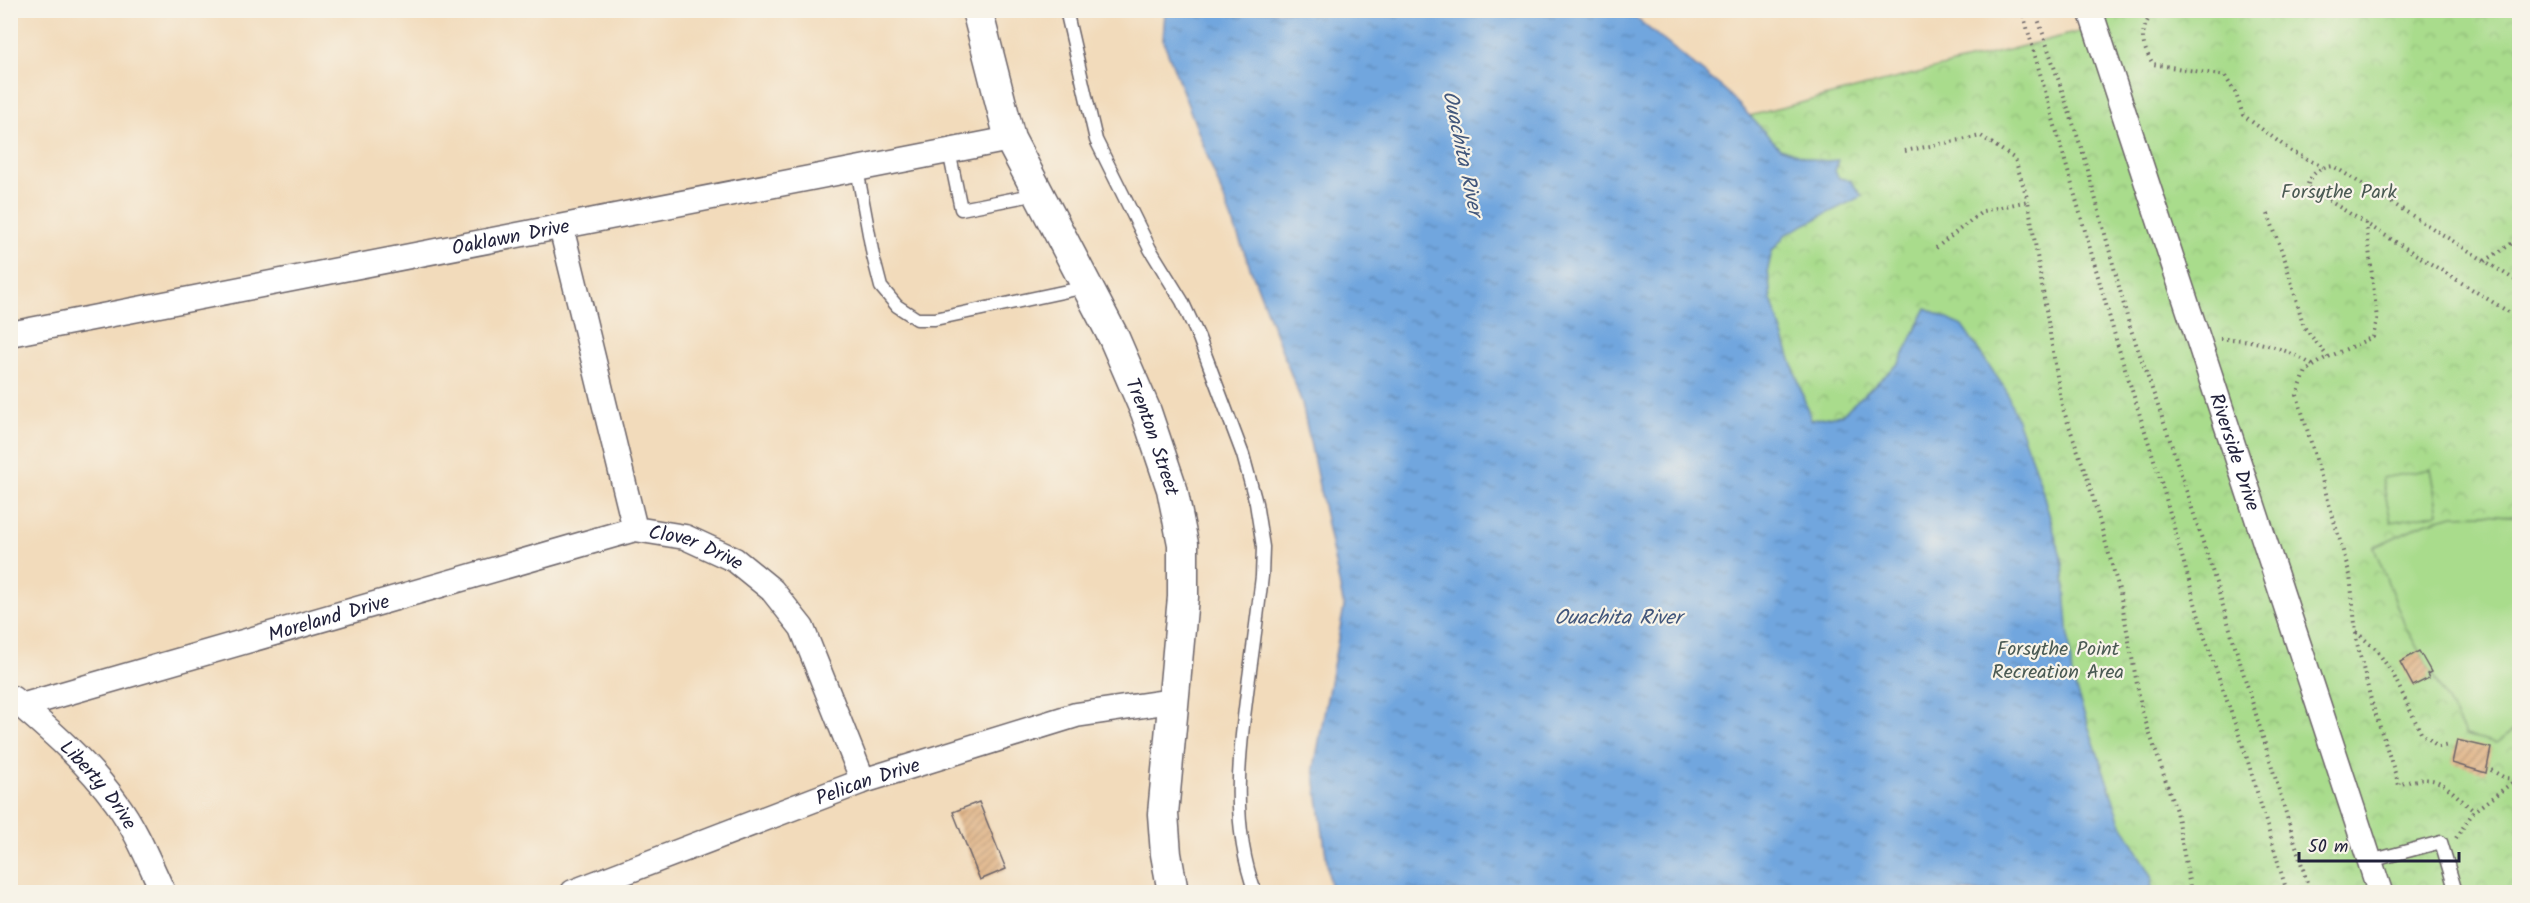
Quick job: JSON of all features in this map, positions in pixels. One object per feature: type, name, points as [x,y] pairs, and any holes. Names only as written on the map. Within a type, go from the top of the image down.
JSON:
[{"type":"street","name":"Trenton Street","points":[[977,10],[1010,139],[1114,338],[1146,412],[1172,489],[1183,544],[1183,597],[1163,814],[1166,854],[1173,892]]},
{"type":"street","name":"Riverside Drive","points":[[2090,10],[2380,892]]},
{"type":"street","name":"Oaklawn Drive","points":[[10,334],[1010,139]]},
{"type":"street","name":"Clover Drive","points":[[561,227],[635,529],[685,537],[735,560],[772,590],[801,628],[862,782]]},
{"type":"street","name":"Moreland Drive","points":[[16,701],[635,529]]},
{"type":"street","name":"Liberty Drive","points":[[16,701],[74,753],[117,802],[163,892]]},
{"type":"street","name":"Pelican Drive","points":[[573,892],[862,782],[1076,716],[1172,701]]},
{"type":"lane","points":[[1066,10],[1096,140],[1150,249],[1182,301],[1199,338],[1243,455],[1256,503],[1263,548],[1263,576],[1241,737],[1237,801],[1243,854],[1255,892]]},
{"type":"lane","points":[[949,151],[961,209],[1039,193]]},
{"type":"lane","points":[[857,169],[881,287],[897,306],[917,319],[934,320],[1088,286]]},
{"type":"lane","points":[[2370,861],[2441,842],[2456,892]]},
{"type":"path","points":[[2022,10],[2117,343],[2163,488],[2204,635],[2246,755],[2287,892]]},
{"type":"path","points":[[2035,10],[2085,159],[2129,324],[2169,437],[2215,580],[2310,892]]},
{"type":"path","points":[[2154,10],[2144,25],[2142,46],[2153,64],[2225,76],[2236,94],[2243,115],[2290,151],[2323,167]]},
{"type":"path","points":[[1905,151],[1981,136],[2015,159],[2028,201],[2062,406],[2086,477],[2120,593],[2142,711],[2176,811],[2191,892]]},
{"type":"path","points":[[2520,283],[2333,166],[2323,167],[2310,176],[2307,187],[2520,319]]},
{"type":"path","points":[[1936,248],[1983,211],[2028,201]]},
{"type":"path","points":[[2268,214],[2285,260],[2304,327],[2328,357]]},
{"type":"path","points":[[2366,224],[2377,319],[2373,337],[2328,357],[2306,371],[2297,395],[2350,575],[2356,632],[2371,700],[2399,785],[2418,778],[2441,782],[2474,812]]},
{"type":"path","points":[[2485,261],[2520,238]]},
{"type":"path","points":[[2217,339],[2253,341],[2304,359],[2314,366]]},
{"type":"path","points":[[2356,632],[2376,649],[2393,674],[2421,733],[2439,747],[2449,746]]},
{"type":"path","points":[[2491,770],[2505,778],[2518,778]]},
{"type":"path","points":[[2444,855],[2474,812],[2518,778]]},
{"type":"green space","name":"Forsythe Point Recreation Area","points":[[2084,11],[2519,11],[2519,892],[1881,892],[1675,135],[2090,29]]},
{"type":"green space","points":[[2431,469],[2439,513],[2391,522],[2382,478]]},
{"type":"green space","points":[[2485,514],[2520,517],[2519,726],[2496,743],[2466,735],[2405,626],[2374,547],[2425,523],[2453,515]]},
{"type":"water","name":"Ouachita River","points":[[1165,11],[1627,11],[1725,90],[1780,148],[1812,159],[1839,160],[1835,171],[1839,178],[1850,180],[1862,196],[1786,234],[1772,251],[1768,269],[1771,299],[1811,420],[1841,415],[1900,362],[1926,308],[1962,326],[2006,390],[2039,479],[2063,563],[2072,678],[2121,822],[2152,876],[2151,892],[1331,892],[1314,768],[1344,607],[1302,403],[1163,40]]},
{"type":"building","points":[[2419,651],[2431,672],[2427,674],[2429,678],[2413,686],[2400,662]]},
{"type":"building","points":[[2457,740],[2491,748],[2486,773],[2452,763]]},
{"type":"building","points":[[979,802],[1006,869],[980,880],[953,812]]},
{"type":"park label","name":"Forsythe Park","points":[[2339,191]]}]
